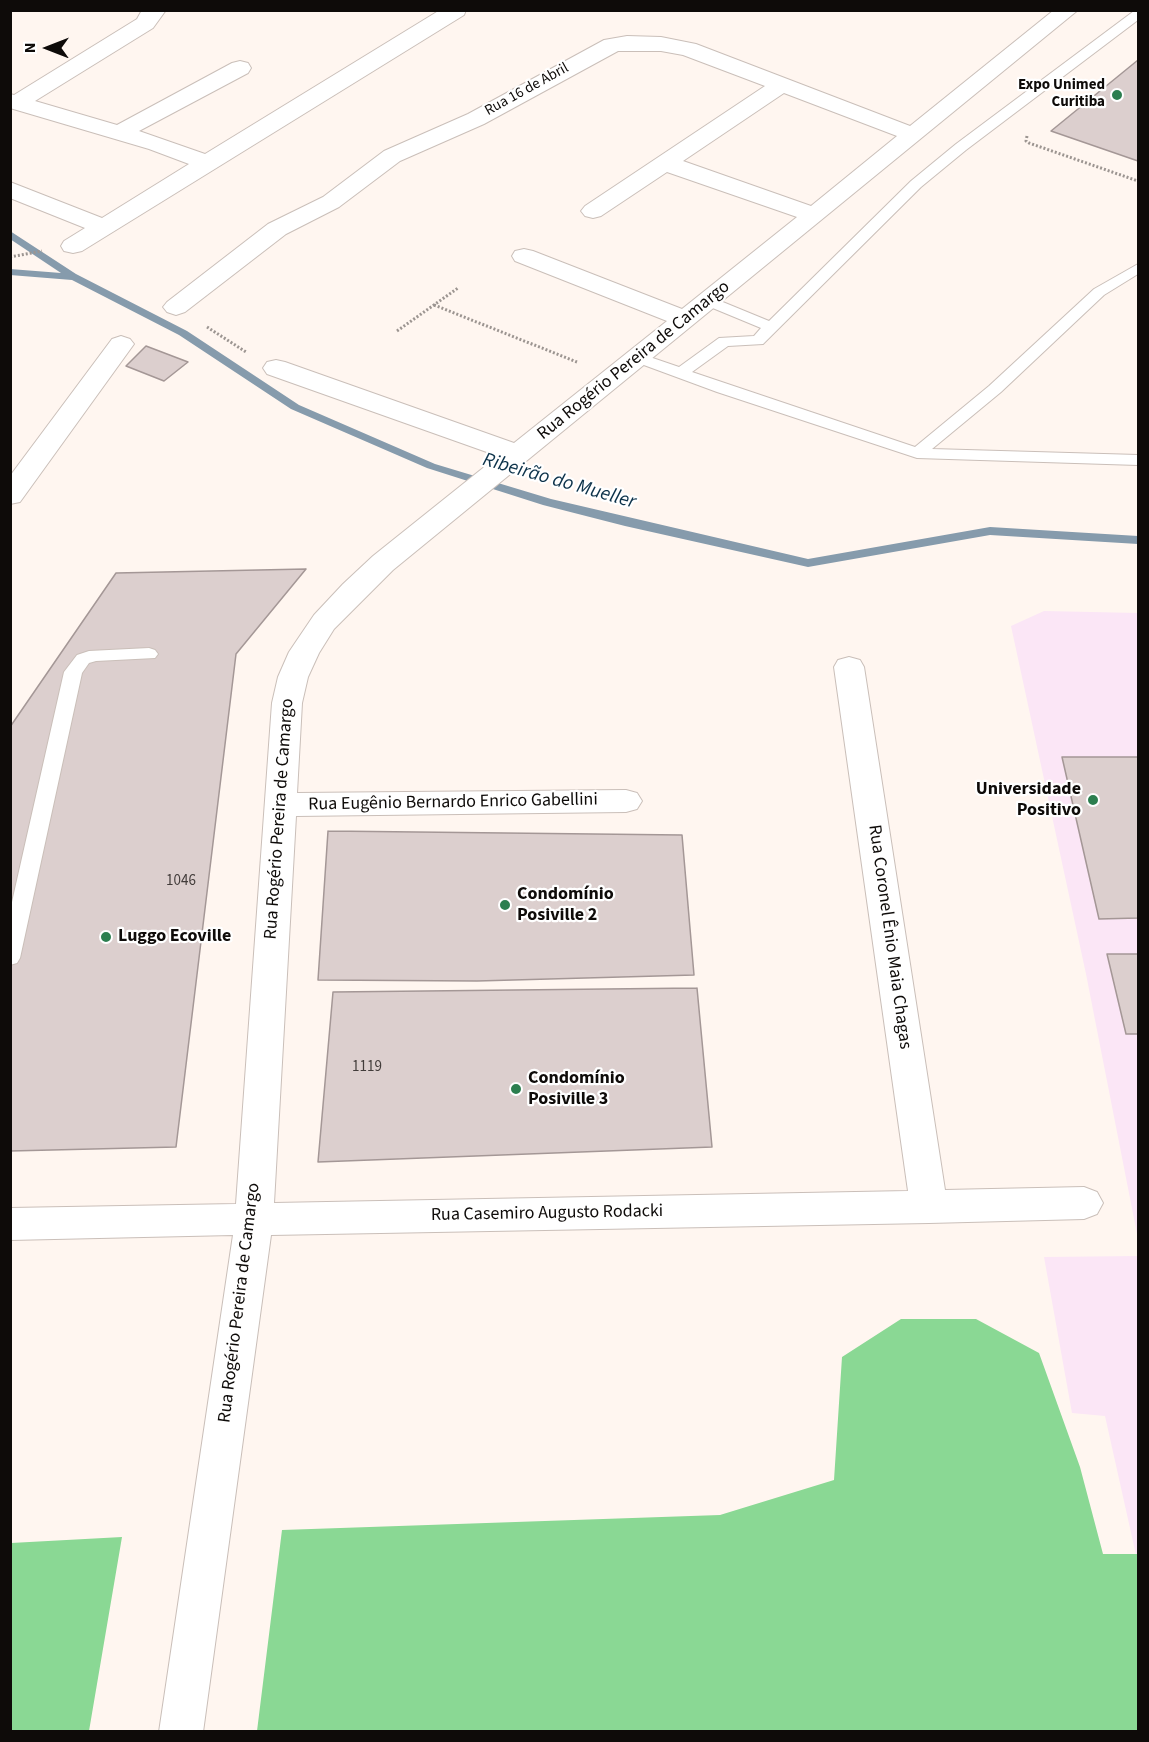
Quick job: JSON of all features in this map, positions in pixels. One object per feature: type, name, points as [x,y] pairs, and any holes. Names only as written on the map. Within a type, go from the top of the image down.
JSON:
[{"type":"street","points":[[14,102],[145,23],[151,13],[156,10]]},
{"type":"street","points":[[73,246],[456,10]]},
{"type":"street","name":"Rua Rogério Pereira de Camargo","points":[[181,1731],[254,1220],[287,703],[293,677],[304,652],[324,622],[352,591],[383,563],[1068,10]]},
{"type":"street","name":"Rua 16 de Abril","points":[[176,307],[277,229],[330,202],[392,156],[476,119],[612,45],[627,43],[688,49],[914,135]]},
{"type":"street","points":[[121,132],[240,68]]},
{"type":"street","points":[[593,211],[783,84]]},
{"type":"street","points":[[14,102],[121,132],[207,163]]},
{"type":"street","points":[[665,163],[814,215]]},
{"type":"street","points":[[10,189],[104,227]]},
{"type":"street","points":[[524,256],[685,320]]},
{"type":"street","points":[[10,496],[121,344]]},
{"type":"street","points":[[276,368],[513,458]]},
{"type":"street","name":"Rua Coronel Ênio Maia Chagas","points":[[849,667],[929,1207]]},
{"type":"street","name":"Rua Eugênio Bernardo Enrico Gabellini","points":[[280,805],[626,801]]},
{"type":"street","name":"Rua Casemiro Augusto Rodacki","points":[[10,1224],[1084,1203]]},
{"type":"lane","points":[[681,373],[724,341],[758,341],[916,184],[960,147],[1138,14]]},
{"type":"lane","points":[[917,453],[994,389],[1100,292],[1138,268]]},
{"type":"lane","points":[[708,301],[771,327]]},
{"type":"lane","points":[[638,358],[917,453],[1138,460]]},
{"type":"lane","points":[[10,958],[73,672],[82,659],[95,655],[149,654]]},
{"type":"path","points":[[1033,131],[1025,137],[1029,143],[1138,181]]},
{"type":"path","points":[[397,331],[458,288]]},
{"type":"path","points":[[434,305],[614,377]]},
{"type":"path","points":[[176,307],[254,358],[276,368]]},
{"type":"shaded area","name":"Universidade Positivo","points":[[1044,611],[1138,613],[1138,1239],[1086,974],[1011,626]]},
{"type":"shaded area","points":[[1138,1256],[1138,1564],[1105,1416],[1072,1413],[1044,1257]]},
{"type":"green space","points":[[901,1319],[976,1319],[1039,1353],[1080,1467],[1103,1554],[1138,1554],[1138,1731],[257,1731],[282,1530],[720,1515],[834,1480],[842,1357]]},
{"type":"green space","points":[[122,1537],[89,1731],[11,1731],[11,1543]]},
{"type":"building","name":"Expo Unimed Curitiba","points":[[1138,60],[1138,161],[1051,131]]},
{"type":"building","points":[[146,346],[188,362],[164,381],[126,366]]},
{"type":"building","name":"Luggo Ecoville","points":[[306,569],[236,654],[176,1147],[10,1151],[10,727],[116,573]]},
{"type":"building","points":[[1062,757],[1138,757],[1138,918],[1099,919]]},
{"type":"building","name":"Condomínio Posiville 2","points":[[328,831],[682,835],[694,975],[477,981],[318,980]]},
{"type":"building","points":[[1107,954],[1138,954],[1138,1034],[1126,1034]]},
{"type":"building","name":"Condomínio Posiville 3","points":[[697,988],[712,1147],[318,1162],[333,992]]},
{"type":"waterway","points":[[10,234],[71,275]]},
{"type":"waterway","name":"Ribeirão do Mueller","points":[[10,272],[74,277],[183,333],[295,407],[431,466],[547,502],[625,522],[808,563],[990,531],[1138,540]]},
{"type":"place","name":"Expo Unimed Curitiba","points":[[1117,95]]},
{"type":"place","name":"Universidade Positivo","points":[[1093,800]]},
{"type":"place","name":"Condomínio Posiville 2","points":[[505,905]]},
{"type":"place","name":"Luggo Ecoville","points":[[106,937]]},
{"type":"place","name":"Condomínio Posiville 3","points":[[516,1089]]}]
